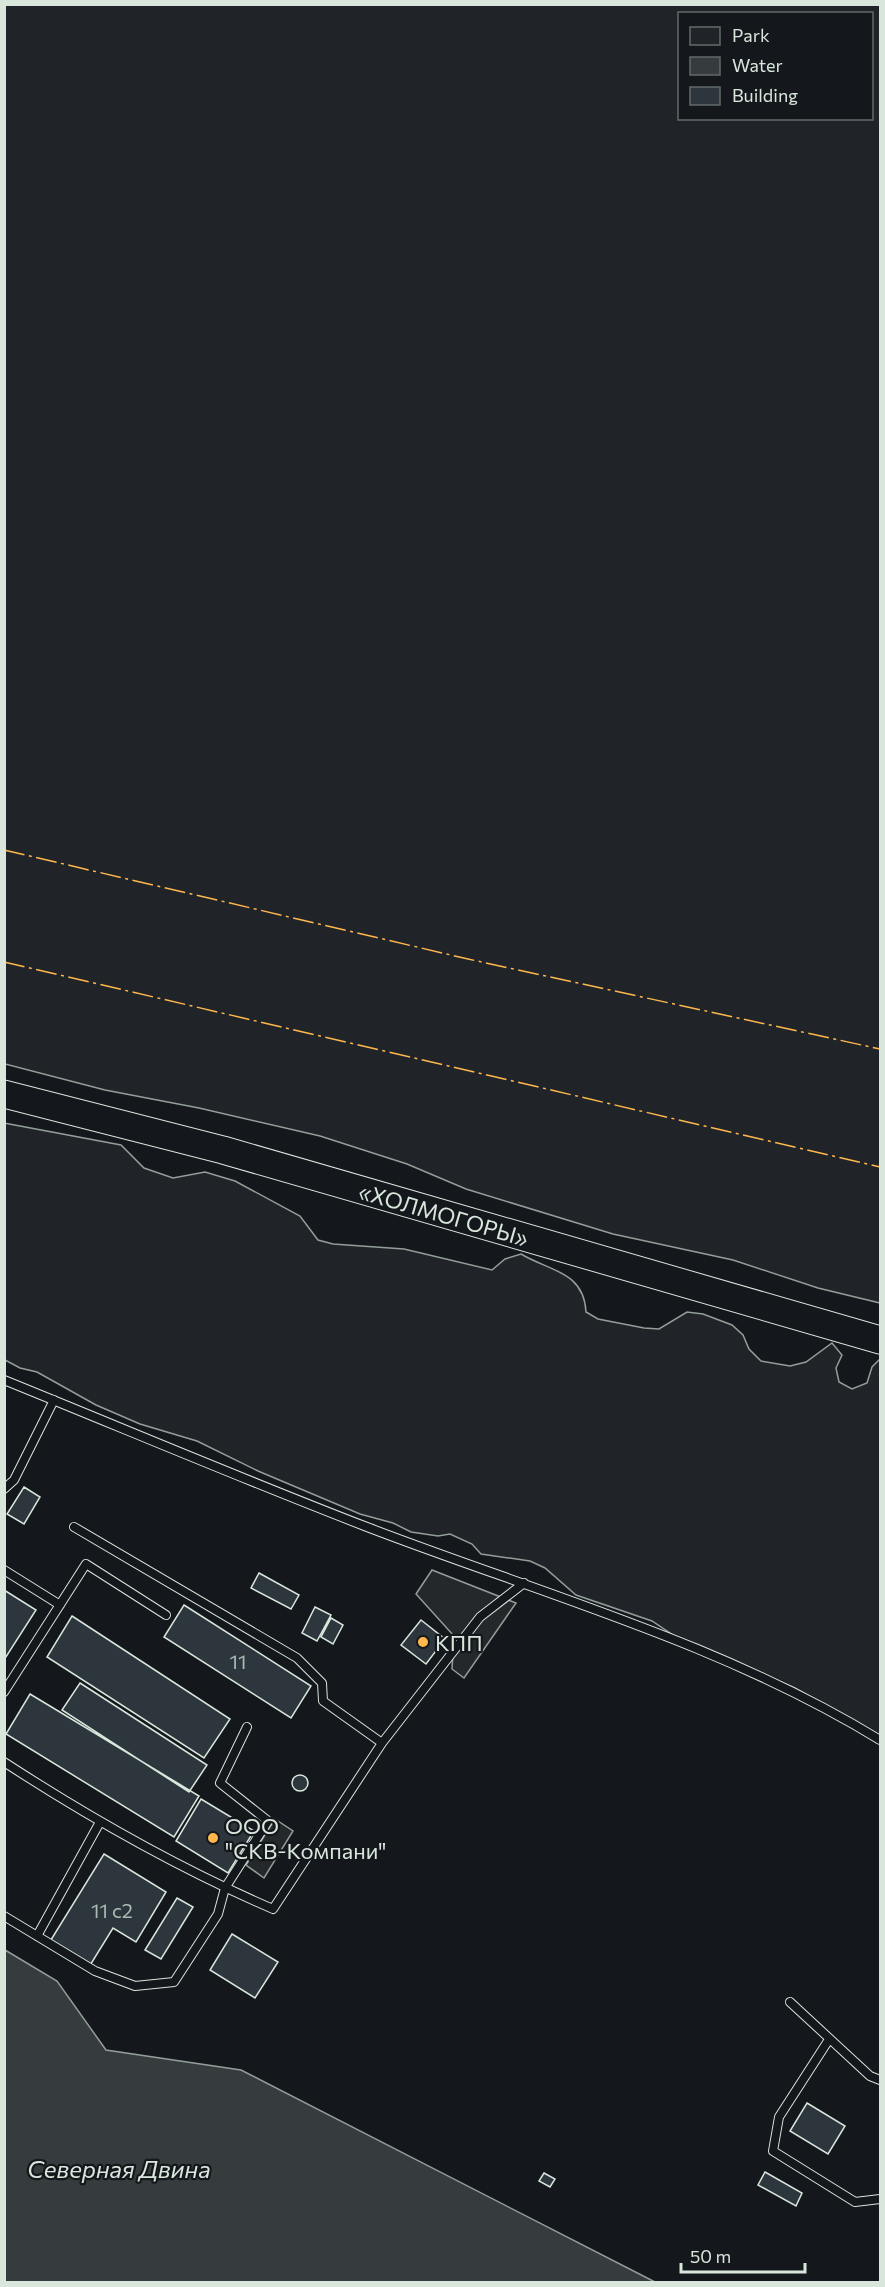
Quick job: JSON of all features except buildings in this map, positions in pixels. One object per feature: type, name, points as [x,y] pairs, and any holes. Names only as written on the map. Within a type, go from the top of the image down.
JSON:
[{"type":"highway","name":"«ХОЛМОГОРЫ»","points":[[4,1094],[223,1150],[880,1340]]},
{"type":"lane","points":[[4,1380],[367,1527],[587,1605],[721,1660],[842,1717],[880,1740]]},
{"type":"lane","points":[[4,1489],[14,1480],[54,1400]]},
{"type":"lane","points":[[74,1527],[297,1658],[322,1683],[323,1701],[382,1743]]},
{"type":"lane","points":[[4,1692],[86,1564],[166,1615]]},
{"type":"lane","points":[[4,1570],[60,1605]]},
{"type":"lane","points":[[4,1762],[100,1822],[225,1888],[273,1909],[382,1743],[480,1617],[524,1583]]},
{"type":"lane","points":[[4,1916],[95,1971],[135,1986],[174,1982],[218,1914],[225,1888],[268,1821],[220,1783],[247,1727]]},
{"type":"lane","points":[[37,1936],[100,1822]]},
{"type":"lane","points":[[790,2002],[870,2076],[880,2080]]},
{"type":"lane","points":[[828,2041],[779,2118],[773,2151],[855,2202],[880,2199]]},
{"type":"green space","points":[[5,4],[880,5],[880,1303],[818,1288],[733,1260],[613,1234],[466,1189],[407,1164],[320,1136],[199,1108],[105,1090],[5,1064]]},
{"type":"green space","points":[[4,1123],[121,1145],[144,1168],[173,1178],[205,1172],[235,1181],[300,1216],[318,1240],[333,1244],[404,1249],[492,1270],[505,1259],[521,1254],[572,1280],[584,1298],[586,1312],[598,1319],[659,1329],[687,1312],[703,1314],[732,1325],[743,1335],[749,1349],[761,1361],[790,1366],[806,1362],[832,1343],[842,1355],[836,1368],[839,1382],[852,1389],[867,1383],[872,1367],[880,1359],[880,1736],[795,1688],[679,1639],[652,1621],[576,1595],[545,1568],[530,1561],[481,1554],[472,1544],[450,1534],[438,1536],[411,1532],[393,1523],[360,1514],[258,1471],[197,1441],[140,1424],[96,1405],[37,1372],[20,1368],[5,1360]]},
{"type":"shaded area","points":[[432,1570],[516,1603],[464,1678],[452,1669],[454,1636],[416,1594]]},
{"type":"shaded area","points":[[275,1819],[293,1831],[264,1878],[246,1865]]},
{"type":"water","name":"Северная Двина","points":[[5,1950],[57,1981],[106,2050],[241,2070],[655,2282],[5,2282]]},
{"type":"power","points":[[4,850],[468,959],[880,1049]]},
{"type":"power","points":[[4,962],[880,1167]]},
{"type":"place","name":"КПП","points":[[423,1642]]},
{"type":"place","name":"ООО \"СКВ-Компани\"","points":[[213,1838]]}]
